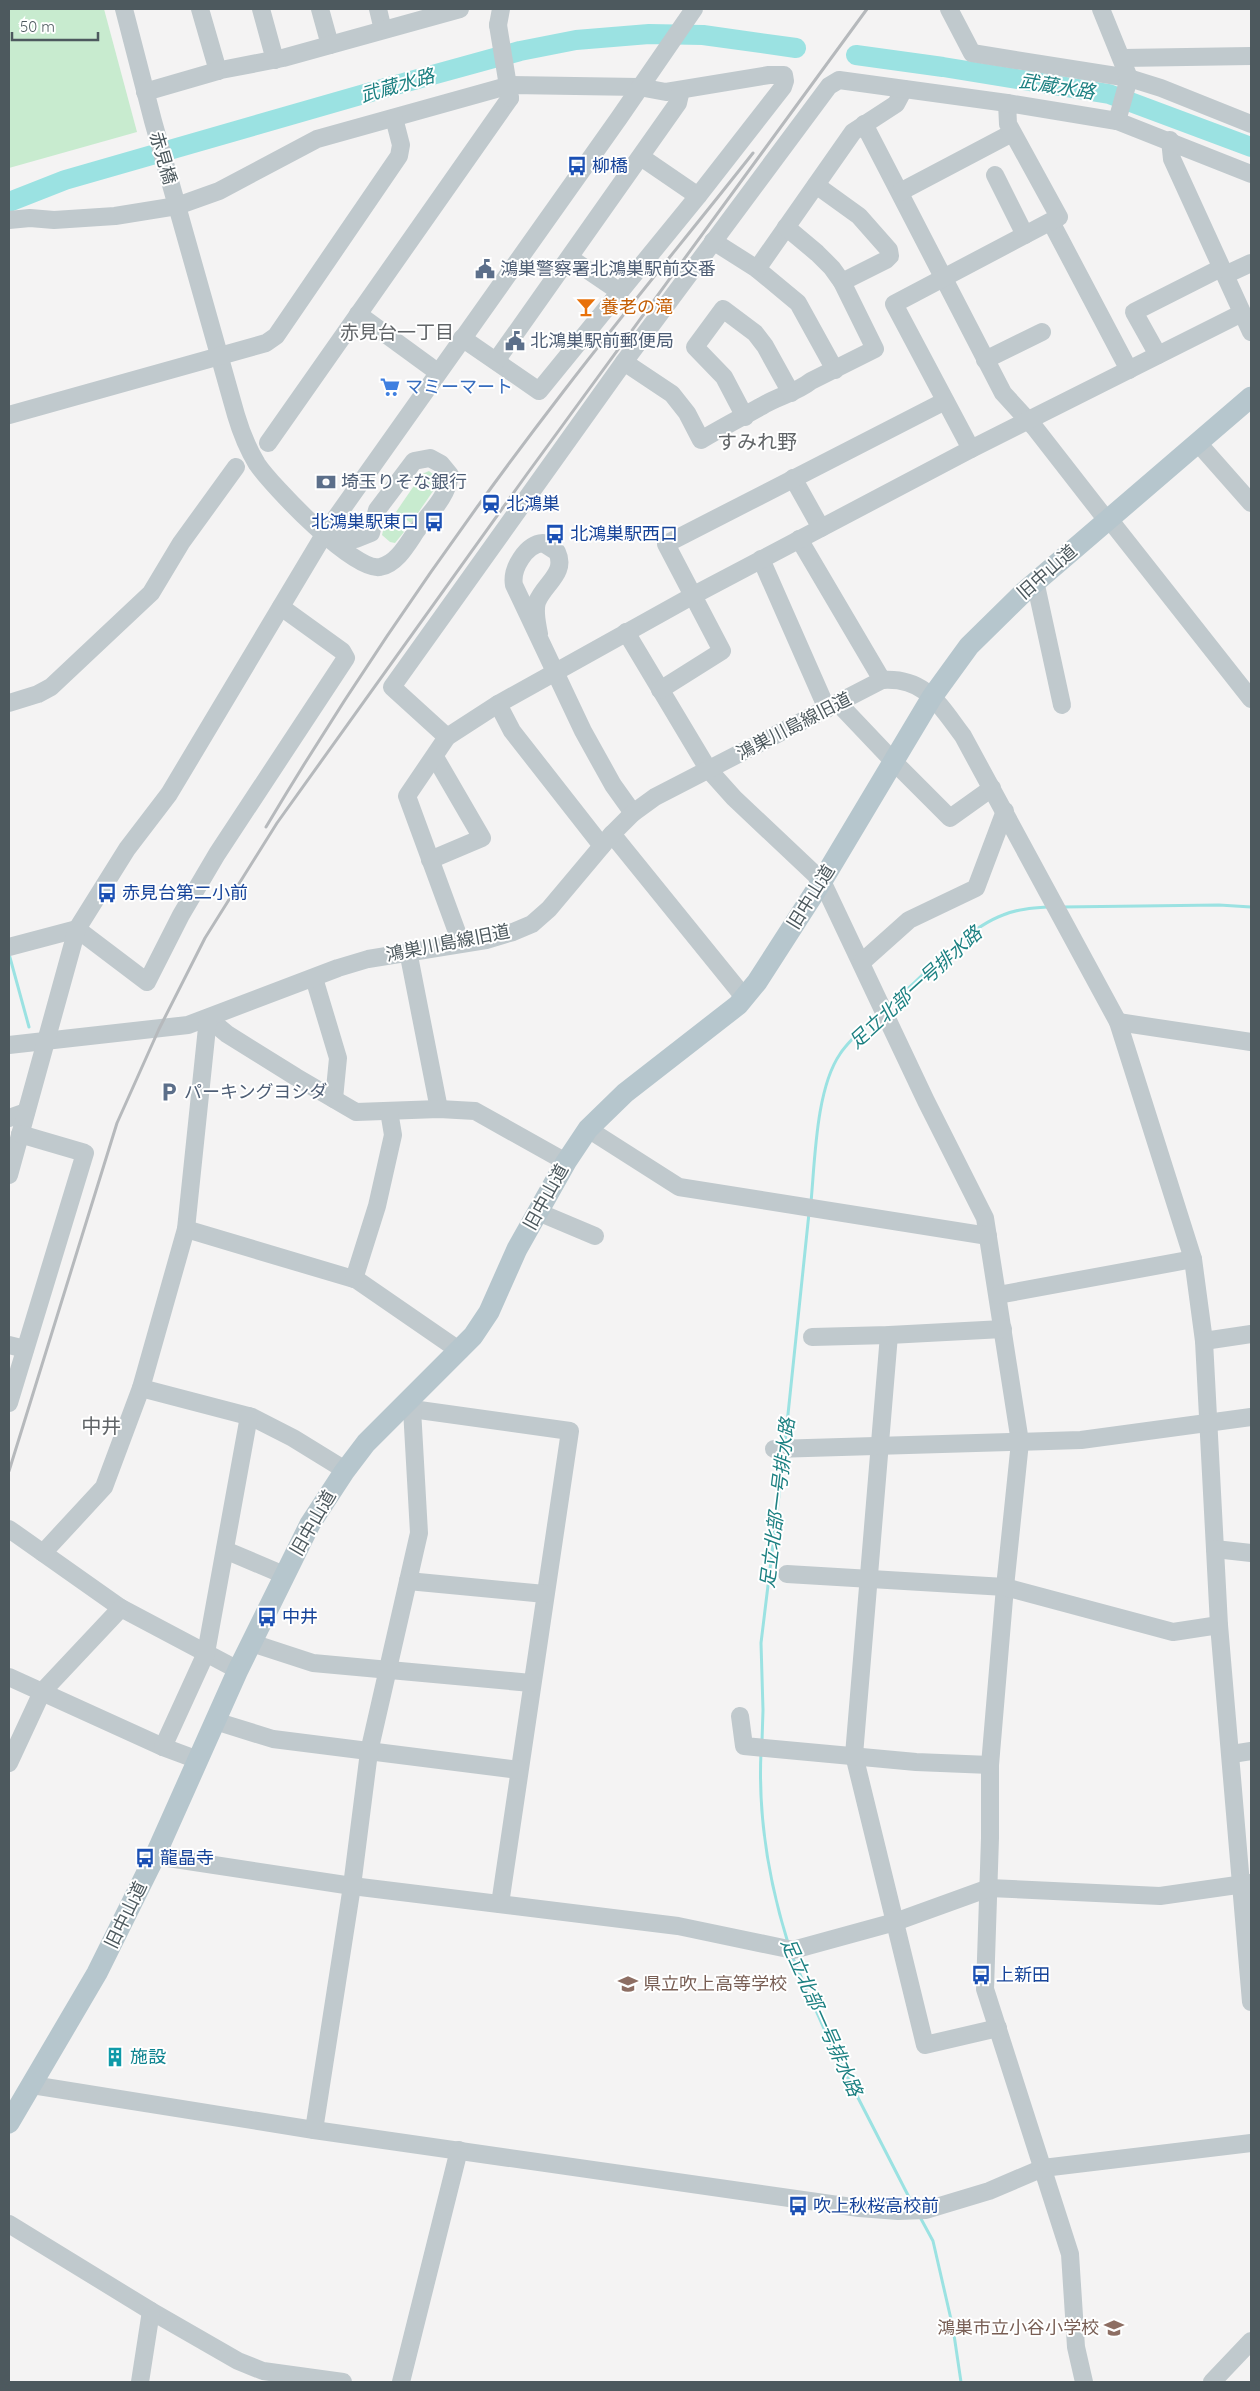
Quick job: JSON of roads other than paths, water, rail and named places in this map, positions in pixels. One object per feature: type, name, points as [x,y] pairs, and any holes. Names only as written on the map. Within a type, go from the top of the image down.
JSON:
[{"type":"main road","name":"旧中山道","points":[[9,2123],[97,1974],[155,1856],[238,1670],[310,1524],[345,1470],[366,1444],[409,1406],[473,1336],[489,1312],[517,1248],[566,1162],[588,1128],[626,1093],[738,1005],[757,982],[822,881],[932,696],[969,646],[1034,583],[1251,397]]},
{"type":"street","name":"赤見橋","points":[[124,9],[152,121],[240,430],[257,463],[278,490],[325,533],[334,544],[365,566],[379,568],[385,566],[401,552],[447,489],[450,476],[447,469],[430,458],[414,461],[377,510],[371,533],[356,539],[325,533]]},
{"type":"street","points":[[200,9],[218,71]]},
{"type":"street","points":[[261,9],[275,60]]},
{"type":"street","points":[[320,9],[330,44]]},
{"type":"street","points":[[378,9],[383,30]]},
{"type":"street","points":[[145,92],[218,71],[275,60],[383,30],[436,12],[460,9]]},
{"type":"street","points":[[9,1175],[77,929],[127,849],[169,794],[325,533],[694,9]]},
{"type":"street","points":[[949,9],[972,52],[1161,88],[1251,124]]},
{"type":"street","points":[[1101,9],[1122,58],[1129,82],[1119,117]]},
{"type":"street","points":[[268,444],[510,98],[500,17]]},
{"type":"street","points":[[1122,58],[1251,56]]},
{"type":"street","points":[[9,220],[30,218],[54,220],[141,213],[175,201],[219,191],[317,139],[511,85],[641,84],[666,92],[779,74],[784,75],[785,81],[698,196],[539,391],[462,338]]},
{"type":"street","points":[[448,737],[392,687],[624,362],[829,86],[839,80],[1119,117],[1251,174]]},
{"type":"street","points":[[757,269],[854,132],[896,104],[904,89]]},
{"type":"street","points":[[496,361],[678,103],[681,90]]},
{"type":"street","points":[[971,450],[894,304],[1059,217],[1008,124],[1007,103]]},
{"type":"street","points":[[9,415],[266,343],[276,336],[399,156],[401,145],[394,118]]},
{"type":"street","points":[[864,124],[1002,393],[1108,519],[1251,699]]},
{"type":"street","points":[[900,192],[1012,132]]},
{"type":"street","points":[[1170,140],[1172,160],[1251,332]]},
{"type":"street","points":[[641,157],[698,196]]},
{"type":"street","points":[[996,175],[1025,235]]},
{"type":"street","points":[[816,184],[859,216],[889,250],[890,256],[886,260],[842,282]]},
{"type":"street","points":[[9,232],[54,220]]},
{"type":"street","points":[[1051,222],[1129,370]]},
{"type":"street","points":[[624,362],[672,394],[687,413],[700,440],[762,406],[876,349],[842,282],[817,253],[786,228]]},
{"type":"street","points":[[713,241],[757,269],[802,308],[835,370]]},
{"type":"street","points":[[570,258],[620,292]]},
{"type":"street","points":[[1158,355],[1134,312],[1223,272],[1251,263]]},
{"type":"street","points":[[745,417],[724,378],[695,347],[723,309],[755,333],[765,346],[791,393]]},
{"type":"street","points":[[460,943],[407,796],[448,737],[498,704],[761,559],[1242,312]]},
{"type":"street","points":[[358,314],[432,368]]},
{"type":"street","points":[[985,360],[1042,332]]},
{"type":"street","points":[[660,690],[722,651],[666,544],[944,401]]},
{"type":"street","points":[[1198,443],[1251,503]]},
{"type":"street","points":[[9,703],[38,694],[52,687],[151,593],[181,543],[236,467]]},
{"type":"street","points":[[793,478],[821,528]]},
{"type":"street","points":[[799,539],[882,680],[907,682],[922,688],[932,696],[963,736],[1005,811],[1048,895],[1118,1022],[1193,1259],[1204,1341],[1219,1625],[1246,1884],[1251,2002]]},
{"type":"street","points":[[761,559],[833,706],[894,762],[950,818],[992,788]]},
{"type":"street","points":[[1034,583],[1062,704]]},
{"type":"street","points":[[77,929],[147,982],[181,915],[217,854],[346,658],[342,651],[281,607]]},
{"type":"street","points":[[626,632],[708,769],[734,798],[822,881],[862,962],[926,1101],[985,1218],[1020,1442],[990,1764],[985,1989],[1070,2254],[1075,2338],[1084,2382]]},
{"type":"street","points":[[539,634],[597,758],[633,813]]},
{"type":"street","name":"鴻巣川島線旧道","points":[[9,1045],[158,1030],[188,1025],[368,959],[408,951],[486,940],[532,924],[549,909],[607,840],[633,813],[655,797],[882,680]]},
{"type":"street","points":[[498,704],[512,731],[744,997]]},
{"type":"street","points":[[430,860],[482,838],[435,757]]},
{"type":"street","points":[[862,962],[909,920],[976,888],[1005,811]]},
{"type":"street","points":[[9,947],[77,929]]},
{"type":"street","points":[[408,951],[439,1108]]},
{"type":"street","points":[[314,978],[338,1058],[334,1099]]},
{"type":"street","points":[[208,1018],[226,1034],[356,1112],[439,1108],[475,1111],[566,1162]]},
{"type":"street","points":[[43,1553],[104,1487],[141,1388],[186,1229],[208,1018]]},
{"type":"street","points":[[1118,1022],[1251,1042]]},
{"type":"street","points":[[354,1279],[377,1206],[392,1135],[389,1110]]},
{"type":"street","points":[[9,1118],[26,1112]]},
{"type":"street","points":[[588,1128],[679,1187],[988,1236]]},
{"type":"street","points":[[9,1403],[17,1347],[85,1153],[20,1134]]},
{"type":"street","points":[[538,1212],[595,1236]]},
{"type":"street","points":[[186,1229],[354,1279],[460,1350]]},
{"type":"street","points":[[998,1296],[1193,1259]]},
{"type":"street","points":[[812,1337],[1003,1329]]},
{"type":"street","points":[[1204,1341],[1251,1334]]},
{"type":"street","points":[[889,1335],[854,1755],[925,2045],[998,2028]]},
{"type":"street","points":[[141,1388],[249,1416],[293,1438],[345,1470]]},
{"type":"street","points":[[314,2130],[352,1886],[369,1752],[419,1532],[409,1406],[570,1431],[531,1683],[500,1904]]},
{"type":"street","points":[[163,1746],[206,1653],[249,1416]]},
{"type":"street","points":[[781,1449],[1081,1440],[1251,1417]]},
{"type":"street","points":[[9,1529],[121,1608],[238,1670]]},
{"type":"street","points":[[1215,1549],[1250,1549]]},
{"type":"street","points":[[225,1550],[284,1575]]},
{"type":"street","points":[[788,1574],[1005,1587],[1173,1632],[1219,1625]]},
{"type":"street","points":[[408,1581],[545,1594]]},
{"type":"street","points":[[9,1764],[42,1692],[121,1608]]},
{"type":"street","points":[[252,1643],[314,1664],[531,1683]]},
{"type":"street","points":[[9,1677],[198,1760]]},
{"type":"street","points":[[740,1716],[744,1746],[934,1763],[990,1764]]},
{"type":"street","points":[[215,1721],[273,1739],[519,1770]]},
{"type":"street","points":[[1232,1754],[1251,1751]]},
{"type":"street","points":[[155,1856],[352,1886],[678,1926],[793,1950],[895,1922],[988,1888],[1160,1896],[1246,1884]]},
{"type":"street","points":[[32,2085],[314,2130],[849,2207],[898,2211],[926,2210],[989,2191],[1043,2168],[1251,2143]]},
{"type":"street","points":[[401,2382],[459,2150]]},
{"type":"street","points":[[9,2224],[151,2311],[238,2361],[263,2371],[343,2382]]},
{"type":"street","points":[[140,2382],[151,2311]]},
{"type":"street","points":[[1212,2382],[1251,2341]]},
{"type":"waterway","name":"武蔵水路","points":[[9,202],[65,180],[385,88],[520,51],[576,40],[649,34],[703,35],[796,48]]},
{"type":"waterway","name":"武蔵水路","points":[[856,55],[1109,94],[1251,147]]},
{"type":"waterway","name":"足立北部一号排水路","points":[[1062,907],[1219,905],[1251,907]]},
{"type":"waterway","name":"足立北部一号排水路","points":[[889,1006],[958,943],[988,922],[1014,911],[1048,907]]},
{"type":"waterway","points":[[9,954],[29,1027]]},
{"type":"waterway","name":"足立北部一号排水路","points":[[811,1202],[821,1105],[832,1069],[848,1043],[878,1015]]},
{"type":"waterway","name":"足立北部一号排水路","points":[[785,1443],[809,1213]]},
{"type":"waterway","name":"足立北部一号排水路","points":[[762,1741],[761,1643],[784,1454]]},
{"type":"waterway","name":"足立北部一号排水路","points":[[761,1752],[761,1801],[766,1849],[775,1897],[788,1943]]},
{"type":"waterway","name":"足立北部一号排水路","points":[[792,1956],[833,2049],[913,2205]]},
{"type":"waterway","name":"足立北部一号排水路","points":[[920,2217],[933,2241],[953,2328],[961,2382]]},
{"type":"railway","points":[[9,1471],[117,1123],[159,1029],[205,938],[277,823],[527,474],[867,9]]},
{"type":"railway","points":[[266,827],[371,660],[484,497],[586,362],[753,153]]},
{"type":"place","name":"柳橋","points":[[577,166]]},
{"type":"place","name":"鴻巣警察署北鴻巣駅前交番","points":[[485,269]]},
{"type":"place","name":"養老の滝","points":[[586,307]]},
{"type":"place","name":"北鴻巣駅前郵便局","points":[[515,341]]},
{"type":"place","name":"マミーマート","points":[[390,387]]},
{"type":"place","name":"埼玉りそな銀行","points":[[326,482]]},
{"type":"place","name":"北鴻巣","points":[[491,504]]},
{"type":"place","name":"北鴻巣駅東口","points":[[434,522]]},
{"type":"place","name":"北鴻巣駅西口","points":[[555,534]]},
{"type":"place","name":"赤見台第二小前","points":[[107,893]]},
{"type":"place","name":"パーキングヨシダ","points":[[169,1092]]},
{"type":"place","name":"中井","points":[[267,1617]]},
{"type":"place","name":"龍晶寺","points":[[145,1858]]},
{"type":"place","name":"上新田","points":[[981,1975]]},
{"type":"place","name":"県立吹上高等学校","points":[[628,1984]]},
{"type":"place","name":"施設","points":[[115,2057]]},
{"type":"place","name":"吹上秋桜高校前","points":[[798,2206]]},
{"type":"place","name":"鴻巣市立小谷小学校","points":[[1114,2328]]},
{"type":"district","name":"赤見台一丁目","points":[[397,332]]},
{"type":"district","name":"すみれ野","points":[[757,442]]},
{"type":"district","name":"中井","points":[[101,1426]]}]
